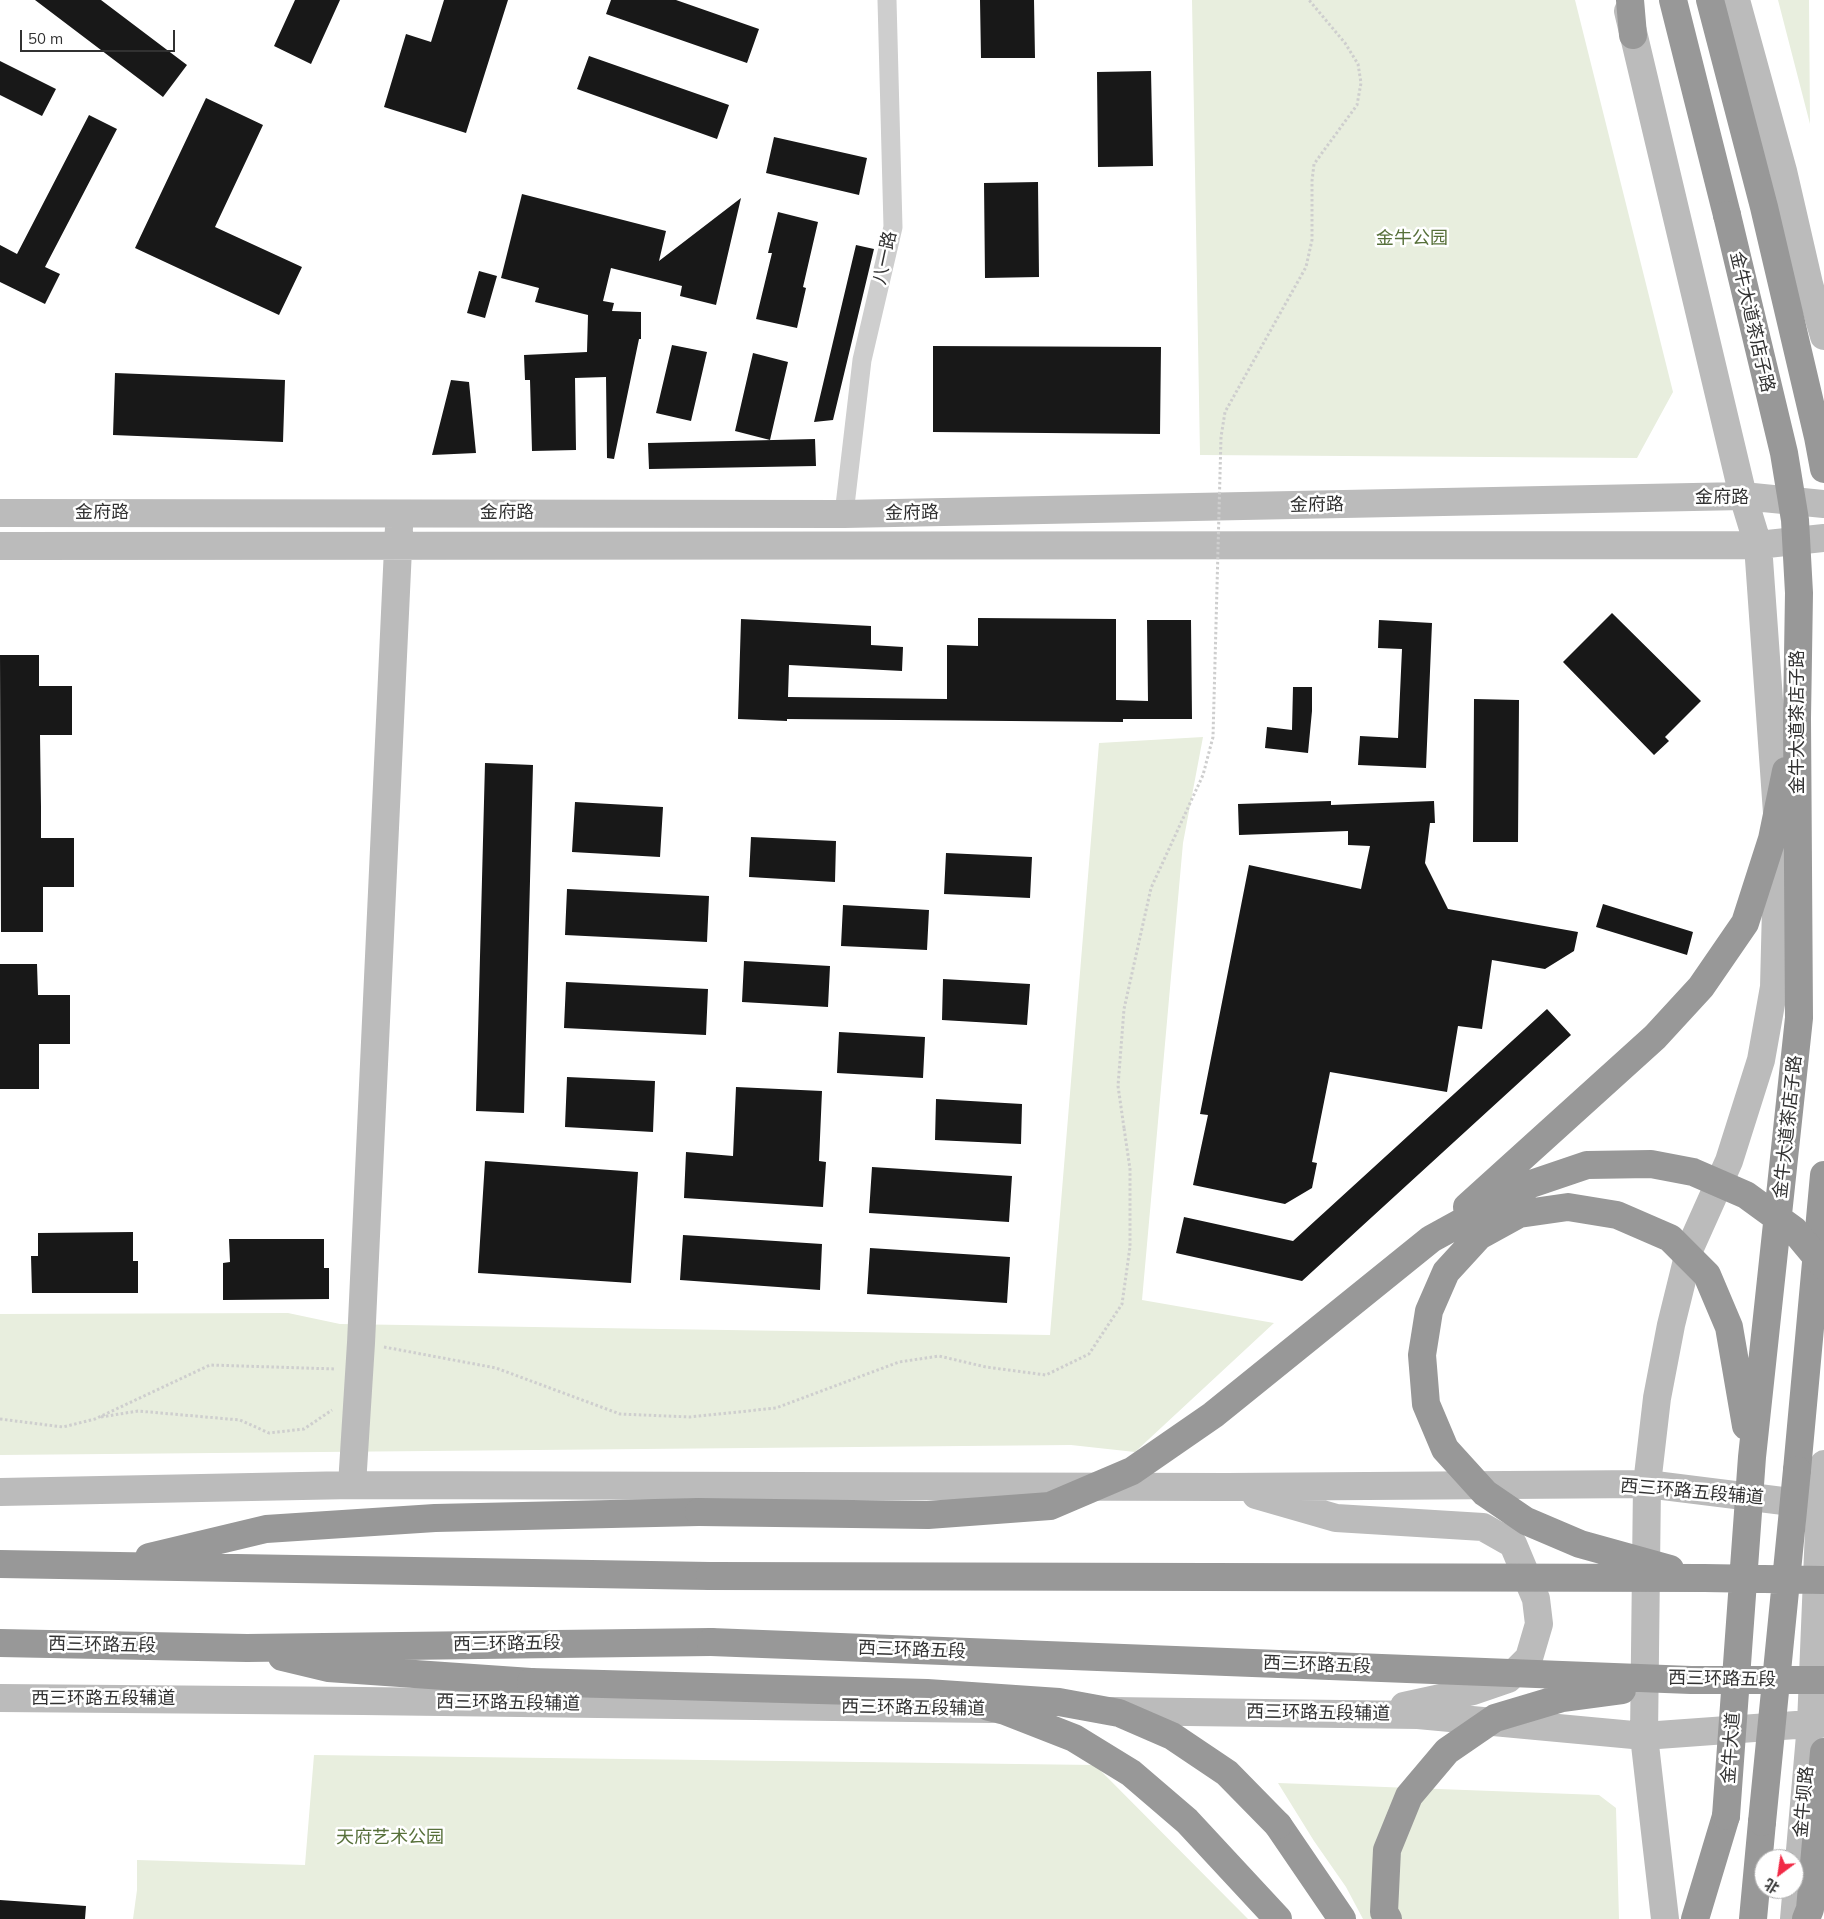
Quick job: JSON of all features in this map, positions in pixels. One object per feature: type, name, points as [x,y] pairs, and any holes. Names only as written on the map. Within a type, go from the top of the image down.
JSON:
[{"type":"highway","points":[[1630,0],[1634,35]]},
{"type":"highway","name":"金牛大道茶店子路","points":[[1673,0],[1784,453],[1795,520],[1799,593],[1797,718],[1799,1018],[1752,1457]]},
{"type":"highway","points":[[1710,0],[1764,207],[1824,470]]},
{"type":"highway","points":[[110,1566],[266,1528],[435,1518],[699,1512],[928,1515],[1050,1506],[1132,1471],[1212,1414],[1431,1239],[1655,1037],[1701,988],[1745,923],[1772,838],[1797,718]]},
{"type":"highway","points":[[1431,1239],[1531,1184],[1586,1165],[1651,1164],[1693,1172],[1746,1195],[1794,1230],[1824,1266]]},
{"type":"highway","name":"金牛大道","points":[[1754,1919],[1824,1175]]},
{"type":"highway","points":[[1704,1578],[1580,1544],[1526,1521],[1485,1493],[1445,1449],[1426,1404],[1422,1355],[1429,1311],[1446,1272],[1479,1236],[1520,1214],[1539,1211],[1568,1207],[1618,1215],[1670,1238],[1707,1275],[1729,1327],[1752,1457]]},
{"type":"highway","name":"金牛大道","points":[[1716,1919],[1726,1816],[1752,1457]]},
{"type":"highway","points":[[0,1564],[710,1576],[1704,1578],[1824,1580]]},
{"type":"highway","name":"西三环路五段","points":[[0,1643],[247,1648],[711,1642],[1691,1680],[1824,1680]]},
{"type":"highway","points":[[247,1648],[328,1668],[531,1682],[927,1693],[1059,1702],[1119,1713],[1172,1736],[1227,1773],[1278,1825],[1342,1919]]},
{"type":"highway","points":[[1388,1919],[1384,1912],[1387,1850],[1409,1796],[1447,1751],[1495,1718],[1562,1698],[1691,1680]]},
{"type":"highway","points":[[927,1693],[1006,1711],[1074,1738],[1131,1773],[1187,1821],[1278,1919]]},
{"type":"highway","points":[[1806,1919],[1810,1909],[1824,1752]]},
{"type":"highway","points":[[1695,1919],[1726,1816]]},
{"type":"main road","points":[[1626,0],[1743,496],[1758,544],[1778,827],[1774,987],[1761,1060],[1732,1152],[1690,1248],[1670,1325],[1657,1398],[1647,1484],[1644,1736],[1665,1919]]},
{"type":"main road","points":[[1736,0],[1783,171],[1809,284],[1824,336]]},
{"type":"main road","name":"金府路","points":[[0,513],[844,514],[1743,496],[1824,504]]},
{"type":"main road","points":[[352,1485],[360,1356],[400,513]]},
{"type":"main road","name":"金府路","points":[[0,546],[1758,544],[1824,538]]},
{"type":"main road","name":"金牛坝路","points":[[1794,1919],[1818,1723],[1824,1464]]},
{"type":"main road","name":"西三环路五段辅道","points":[[0,1492],[352,1485],[1227,1487],[1647,1484],[1822,1506]]},
{"type":"main road","points":[[1227,1487],[1336,1518],[1483,1527],[1513,1544],[1536,1600],[1538,1624],[1529,1658],[1508,1679],[1473,1691],[1366,1714]]},
{"type":"main road","name":"西三环路五段辅道","points":[[0,1698],[1418,1715],[1644,1736],[1818,1723]]},
{"type":"street","name":"八一路","points":[[844,514],[862,360],[892,227],[887,0]]},
{"type":"path","points":[[95,1419],[210,1366],[360,1356],[496,1368],[620,1414],[690,1417],[776,1408],[899,1362],[939,1356],[986,1367],[1046,1375],[1089,1354],[1122,1304],[1130,1247],[1130,1170],[1118,1086],[1124,1009],[1151,888],[1204,775],[1213,737],[1221,438],[1225,412],[1306,267],[1312,240],[1312,181],[1314,164],[1357,105],[1361,82],[1358,64],[1345,43],[1310,0]]},
{"type":"path","points":[[0,1419],[63,1427],[138,1410],[240,1420],[269,1433],[304,1429],[338,1406],[357,1409]]},
{"type":"green space","name":"金牛公园","points":[[1192,0],[1575,0],[1673,392],[1637,458],[1200,455]]},
{"type":"green space","points":[[1778,0],[1809,0],[1810,124]]},
{"type":"green space","points":[[1203,737],[1183,843],[1142,1300],[1274,1323],[1135,1452],[1071,1445],[0,1455],[0,1314],[288,1313],[340,1324],[1050,1335],[1099,743]]},
{"type":"green space","name":"天府艺术公园","points":[[314,1755],[1095,1765],[1248,1919],[133,1919],[137,1890],[137,1860],[305,1865]]},
{"type":"green space","points":[[1278,1783],[1599,1795],[1616,1808],[1619,1919],[1363,1919],[1346,1887],[1314,1841]]},
{"type":"building","points":[[35,0],[101,0],[187,65],[163,97]]},
{"type":"building","points":[[295,0],[340,0],[311,64],[274,46]]},
{"type":"building","points":[[444,0],[508,0],[466,133],[384,107],[406,34],[431,42]]},
{"type":"building","points":[[611,0],[676,0],[759,29],[747,63],[606,14]]},
{"type":"building","points":[[980,0],[1034,0],[1035,58],[981,58]]},
{"type":"building","points":[[589,56],[729,105],[717,139],[577,89]]},
{"type":"building","points":[[0,61],[56,89],[42,116],[0,95]]},
{"type":"building","points":[[1151,71],[1153,166],[1098,167],[1097,72]]},
{"type":"building","points":[[206,98],[263,125],[215,227],[302,267],[279,315],[135,248]]},
{"type":"building","points":[[89,115],[117,129],[45,267],[60,274],[45,304],[0,282],[0,245],[17,254]]},
{"type":"building","points":[[774,137],[867,158],[859,195],[766,173]]},
{"type":"building","points":[[1038,182],[1039,277],[985,278],[984,183]]},
{"type":"building","points":[[522,194],[666,231],[659,261],[741,198],[716,305],[680,296],[682,286],[611,268],[603,301],[614,303],[612,311],[641,312],[641,339],[639,339],[614,459],[607,458],[606,377],[575,378],[576,450],[532,451],[530,380],[525,380],[524,355],[587,352],[588,315],[535,302],[539,288],[501,278]]},
{"type":"building","points":[[778,212],[818,222],[803,287],[806,288],[797,328],[756,319],[772,253],[768,253]]},
{"type":"building","points":[[856,245],[874,249],[833,420],[814,422]]},
{"type":"building","points":[[479,271],[497,276],[485,318],[467,313]]},
{"type":"building","points":[[672,345],[707,352],[691,421],[656,413]]},
{"type":"building","points":[[933,346],[1161,347],[1160,434],[933,432]]},
{"type":"building","points":[[753,353],[788,362],[770,440],[735,431]]},
{"type":"building","points":[[115,373],[285,380],[283,442],[113,435]]},
{"type":"building","points":[[451,380],[469,382],[476,453],[432,455]]},
{"type":"building","points":[[815,439],[816,466],[649,469],[648,443]]},
{"type":"building","points":[[1612,613],[1701,701],[1665,737],[1669,741],[1654,755],[1563,662]]},
{"type":"building","points":[[978,618],[1116,619],[1116,700],[1148,701],[1147,620],[1191,620],[1192,719],[1123,719],[1123,722],[787,719],[787,721],[738,719],[741,619],[871,626],[871,645],[903,647],[902,671],[789,665],[788,697],[947,699],[947,645],[978,646]]},
{"type":"building","points":[[1379,620],[1432,623],[1426,768],[1358,765],[1360,736],[1398,738],[1402,649],[1378,648]]},
{"type":"building","points":[[0,655],[39,655],[39,686],[72,686],[72,735],[40,735],[41,838],[74,838],[74,887],[43,887],[43,932],[1,932]]},
{"type":"building","points":[[1293,687],[1312,687],[1308,753],[1265,748],[1267,727],[1292,730]]},
{"type":"building","points":[[1474,699],[1519,700],[1518,842],[1473,842]]},
{"type":"building","points":[[485,763],[533,765],[524,1113],[476,1111]]},
{"type":"building","points":[[1331,801],[1331,805],[1434,801],[1435,823],[1430,823],[1425,863],[1448,909],[1578,932],[1574,951],[1545,969],[1492,960],[1482,1029],[1458,1026],[1447,1092],[1330,1072],[1312,1162],[1317,1163],[1312,1188],[1285,1204],[1193,1185],[1208,1115],[1200,1114],[1249,865],[1361,889],[1370,846],[1348,845],[1348,831],[1239,835],[1238,804]]},
{"type":"building","points":[[575,802],[663,807],[660,857],[572,852]]},
{"type":"building","points":[[751,837],[836,841],[835,882],[749,877]]},
{"type":"building","points":[[946,853],[1032,857],[1030,898],[944,894]]},
{"type":"building","points":[[567,889],[709,896],[707,942],[565,935]]},
{"type":"building","points":[[1603,904],[1693,932],[1687,955],[1596,927]]},
{"type":"building","points":[[843,905],[929,910],[927,950],[841,946]]},
{"type":"building","points":[[744,961],[830,966],[828,1007],[742,1002]]},
{"type":"building","points":[[0,964],[37,964],[38,995],[70,995],[70,1044],[39,1044],[39,1089],[0,1089]]},
{"type":"building","points":[[943,979],[1030,984],[1027,1025],[942,1020]]},
{"type":"building","points":[[566,982],[708,989],[706,1035],[564,1028]]},
{"type":"building","points":[[1547,1009],[1571,1035],[1302,1281],[1176,1253],[1184,1217],[1293,1241]]},
{"type":"building","points":[[839,1032],[925,1037],[923,1078],[837,1073]]},
{"type":"building","points":[[567,1077],[655,1081],[653,1132],[565,1127]]},
{"type":"building","points":[[736,1087],[822,1091],[819,1161],[826,1162],[823,1207],[684,1198],[686,1152],[733,1156]]},
{"type":"building","points":[[936,1099],[1022,1104],[1021,1144],[935,1140]]},
{"type":"building","points":[[485,1161],[638,1172],[631,1283],[478,1273]]},
{"type":"building","points":[[872,1167],[1012,1176],[1009,1222],[869,1213]]},
{"type":"building","points":[[133,1232],[133,1261],[138,1261],[138,1293],[32,1293],[31,1256],[38,1256],[38,1233]]},
{"type":"building","points":[[683,1235],[822,1244],[820,1290],[680,1280]]},
{"type":"building","points":[[229,1239],[324,1239],[324,1268],[329,1268],[329,1299],[223,1300],[223,1263],[230,1262]]},
{"type":"building","points":[[870,1248],[1010,1257],[1007,1303],[867,1294]]},
{"type":"building","points":[[0,1900],[86,1906],[85,1919],[0,1919]]}]
